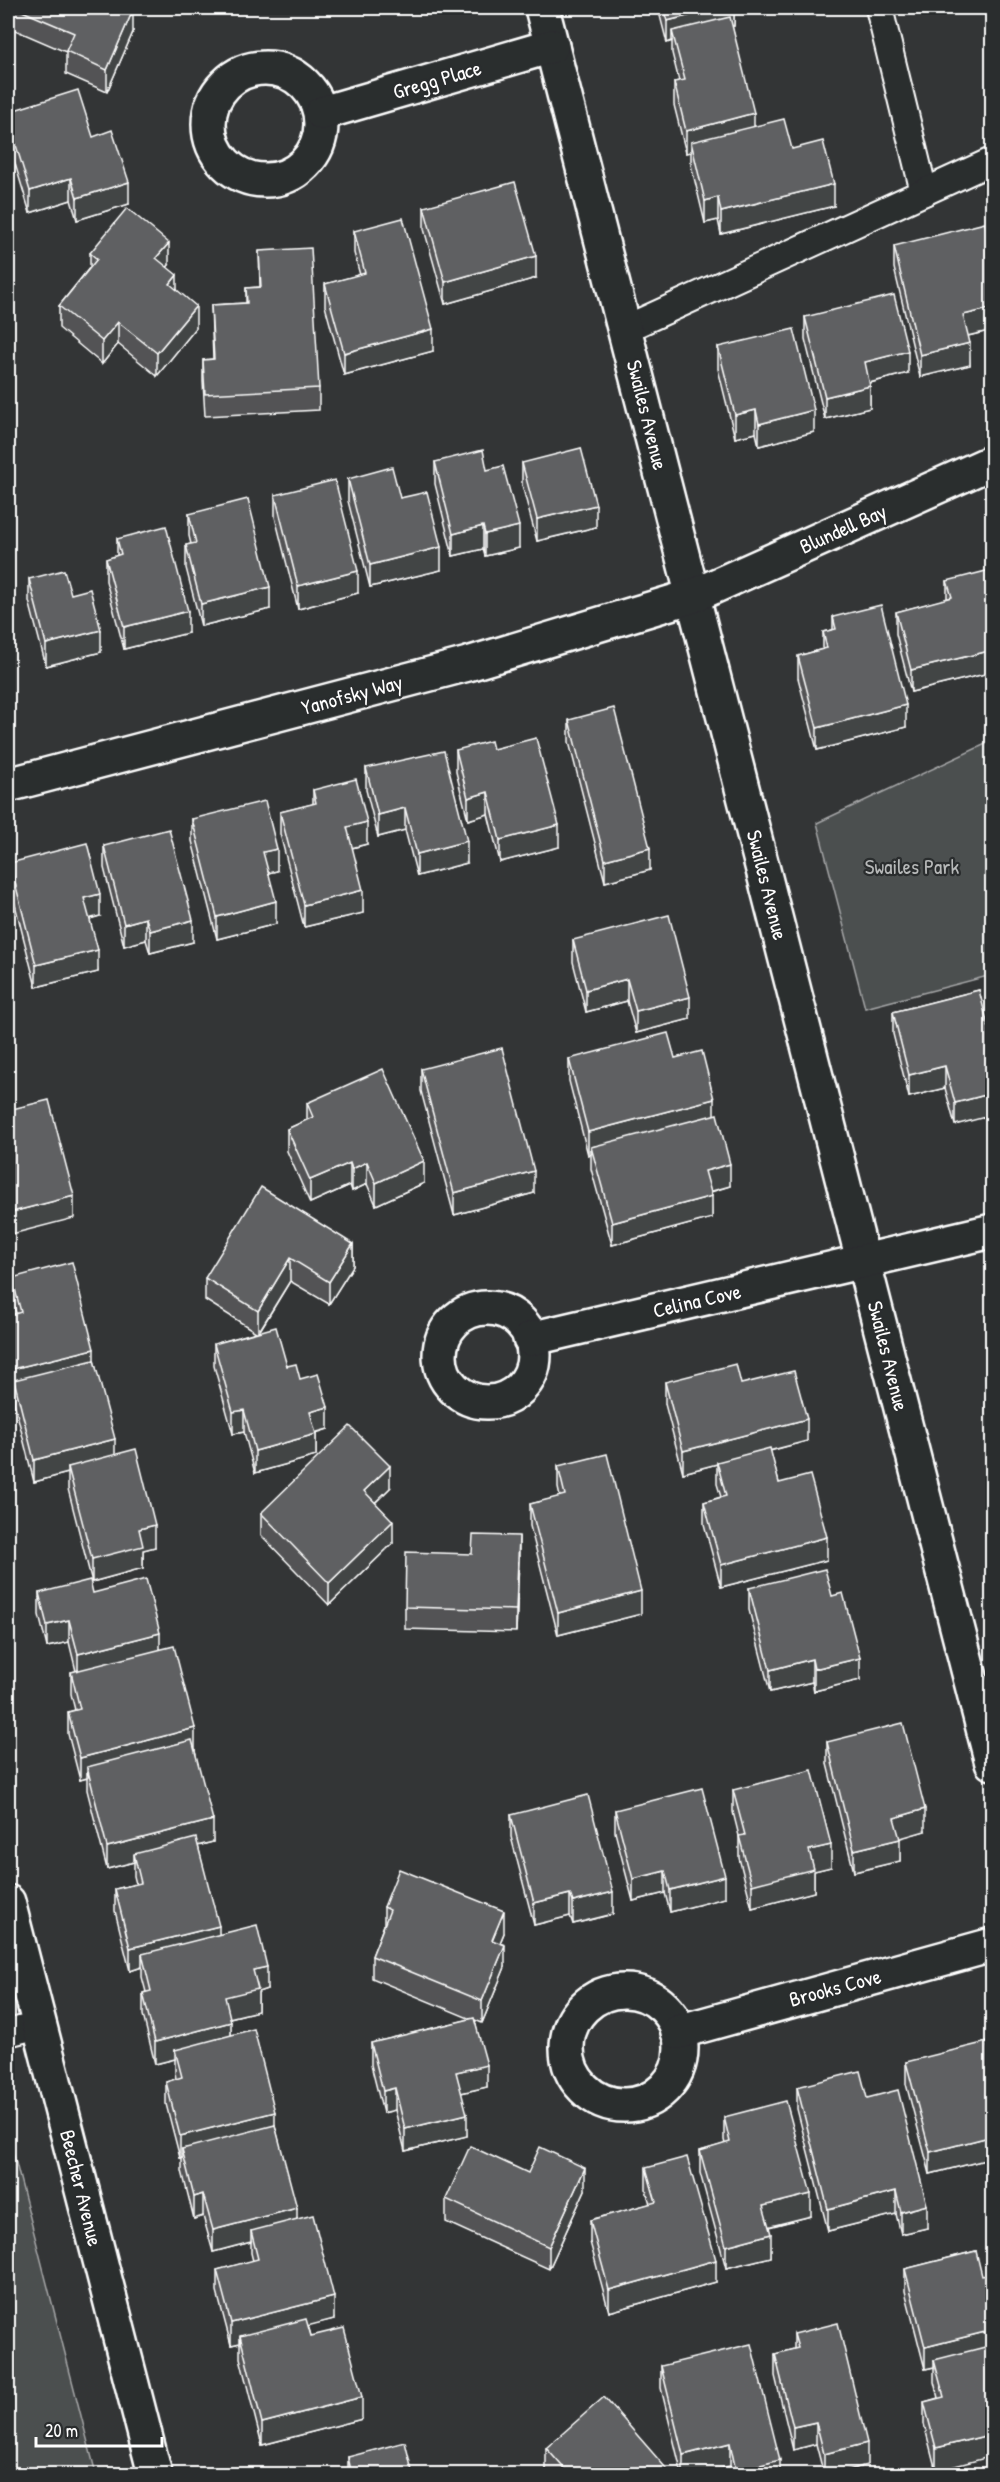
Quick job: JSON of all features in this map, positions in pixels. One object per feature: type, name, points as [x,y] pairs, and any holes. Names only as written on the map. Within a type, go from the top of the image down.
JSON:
[{"type":"street","name":"Swailes Avenue","points":[[542,8],[993,1763]]},
{"type":"street","name":"Gregg Place","points":[[322,113],[552,46]]},
{"type":"street","name":"Blundell Bay","points":[[693,596],[993,462]]},
{"type":"street","name":"Yanofsky Way","points":[[8,785],[468,664],[693,596]]},
{"type":"street","name":"Celina Cove","points":[[530,1339],[864,1263],[993,1231]]},
{"type":"street","name":"Beecher Avenue","points":[[8,1902],[155,2475]]},
{"type":"street","name":"Brooks Cove","points":[[678,2032],[993,1945]]},
{"type":"lane","points":[[879,8],[924,192]]},
{"type":"lane","points":[[625,329],[993,161]]},
{"type":"lane","points":[[8,2033],[39,2025]]},
{"type":"green space","name":"Swailes Park","points":[[992,741],[992,975],[865,1008],[817,823]]},
{"type":"green space","points":[[8,2132],[96,2474],[8,2474]]},
{"type":"building","points":[[15,8],[127,8],[133,10],[107,70],[66,51],[74,33]]},
{"type":"building","points":[[663,8],[719,8],[667,21]]},
{"type":"building","points":[[730,17],[754,113],[686,131],[674,82],[685,80],[672,31]]},
{"type":"building","points":[[78,90],[93,137],[112,130],[129,182],[77,198],[71,178],[30,191],[8,119],[8,112]]},
{"type":"building","points":[[784,119],[792,149],[823,141],[834,184],[721,212],[718,197],[705,201],[691,142]]},
{"type":"building","points":[[515,182],[536,256],[445,282],[424,207]]},
{"type":"building","points":[[127,208],[169,243],[156,258],[177,275],[170,284],[196,306],[157,353],[118,322],[102,341],[59,306],[97,259],[90,253]]},
{"type":"building","points":[[403,218],[433,329],[344,353],[325,284],[365,273],[354,231]]},
{"type":"building","points":[[985,223],[993,254],[993,308],[963,315],[970,343],[920,355],[894,246]]},
{"type":"building","points":[[311,248],[319,388],[205,394],[203,360],[214,359],[211,305],[247,303],[246,288],[261,287],[259,251]]},
{"type":"building","points":[[894,295],[908,351],[865,362],[870,386],[825,397],[805,317]]},
{"type":"building","points":[[794,329],[814,410],[759,424],[756,410],[735,415],[718,347]]},
{"type":"building","points":[[581,448],[596,505],[537,519],[522,463]]},
{"type":"building","points":[[483,450],[487,470],[503,466],[519,526],[485,534],[483,526],[453,534],[435,462]]},
{"type":"building","points":[[392,467],[400,498],[427,492],[441,547],[370,565],[348,479]]},
{"type":"building","points":[[335,480],[358,571],[298,586],[275,495]]},
{"type":"building","points":[[248,499],[270,587],[201,604],[186,545],[196,543],[189,514]]},
{"type":"building","points":[[166,526],[188,611],[124,627],[106,559],[121,554],[117,539]]},
{"type":"building","points":[[64,570],[71,594],[90,589],[101,630],[46,644],[29,579]]},
{"type":"building","points":[[990,570],[993,581],[993,650],[911,670],[896,612],[952,597],[947,581]]},
{"type":"building","points":[[881,605],[906,705],[817,728],[798,656],[827,648],[823,632],[836,629],[833,617]]},
{"type":"building","points":[[614,708],[650,848],[605,860],[569,720]]},
{"type":"building","points":[[536,738],[559,825],[500,840],[488,792],[468,798],[456,750],[491,741],[493,749]]},
{"type":"building","points":[[444,751],[467,841],[417,854],[405,808],[378,815],[366,768]]},
{"type":"building","points":[[356,779],[367,822],[347,827],[363,890],[304,905],[280,812],[316,803],[313,790]]},
{"type":"building","points":[[265,801],[277,849],[263,852],[276,901],[217,917],[192,819]]},
{"type":"building","points":[[169,829],[193,920],[150,931],[146,918],[124,924],[104,846]]},
{"type":"building","points":[[87,843],[100,894],[84,898],[98,950],[36,965],[10,863]]},
{"type":"building","points":[[669,915],[690,997],[636,1011],[627,979],[586,990],[573,940]]},
{"type":"building","points":[[979,990],[993,1045],[993,1093],[955,1103],[945,1066],[909,1075],[893,1012]]},
{"type":"building","points":[[668,1033],[675,1058],[702,1051],[714,1099],[588,1132],[569,1059]]},
{"type":"building","points":[[502,1048],[534,1171],[454,1193],[421,1069]]},
{"type":"building","points":[[383,1069],[424,1161],[376,1183],[367,1162],[352,1169],[350,1163],[310,1180],[287,1129],[313,1117],[307,1103]]},
{"type":"building","points":[[49,1100],[74,1196],[8,1213],[8,1110]]},
{"type":"building","points":[[717,1114],[730,1164],[705,1171],[712,1196],[612,1223],[591,1147]]},
{"type":"building","points":[[261,1187],[353,1244],[329,1282],[290,1258],[258,1311],[205,1278]]},
{"type":"building","points":[[72,1262],[94,1349],[8,1370],[8,1316],[21,1312],[12,1278]]},
{"type":"building","points":[[276,1327],[287,1366],[296,1364],[300,1379],[318,1374],[328,1407],[310,1412],[316,1434],[255,1451],[244,1410],[233,1412],[214,1344]]},
{"type":"building","points":[[94,1360],[115,1439],[34,1460],[14,1380]]},
{"type":"building","points":[[736,1364],[741,1384],[794,1371],[807,1419],[683,1451],[665,1382]]},
{"type":"building","points":[[350,1426],[390,1466],[364,1491],[393,1521],[329,1583],[261,1513]]},
{"type":"building","points":[[770,1448],[779,1483],[810,1475],[827,1537],[721,1565],[704,1502],[726,1496],[717,1462]]},
{"type":"building","points":[[136,1449],[155,1525],[139,1529],[143,1546],[92,1559],[68,1467]]},
{"type":"building","points":[[607,1454],[641,1591],[558,1613],[530,1504],[565,1495],[558,1466]]},
{"type":"building","points":[[473,1535],[519,1536],[516,1610],[405,1607],[406,1552],[472,1554]]},
{"type":"building","points":[[825,1569],[832,1596],[843,1593],[860,1658],[814,1669],[812,1659],[770,1670],[749,1588]]},
{"type":"building","points":[[146,1579],[160,1633],[78,1654],[69,1620],[47,1625],[39,1593],[90,1580],[93,1593]]},
{"type":"building","points":[[174,1646],[195,1728],[80,1758],[68,1712],[80,1709],[71,1672]]},
{"type":"building","points":[[903,1723],[925,1809],[894,1818],[900,1839],[854,1850],[827,1742]]},
{"type":"building","points":[[192,1740],[213,1820],[107,1847],[87,1767]]},
{"type":"building","points":[[812,1770],[831,1845],[809,1850],[814,1869],[752,1885],[739,1836],[745,1835],[733,1790]]},
{"type":"building","points":[[702,1788],[725,1876],[670,1890],[665,1871],[633,1879],[615,1810]]},
{"type":"building","points":[[588,1795],[613,1892],[573,1902],[570,1894],[534,1903],[511,1815]]},
{"type":"building","points":[[196,1838],[219,1926],[130,1948],[115,1889],[141,1883],[134,1854]]},
{"type":"building","points":[[399,1869],[504,1911],[492,1940],[505,1945],[482,2001],[372,1956],[390,1910],[384,1907]]},
{"type":"building","points":[[257,1925],[267,1967],[253,1970],[258,1989],[225,1997],[231,2022],[155,2042],[143,1993],[151,1991],[142,1954]]},
{"type":"building","points":[[474,2018],[487,2065],[456,2072],[467,2114],[405,2129],[395,2088],[383,2091],[371,2043]]},
{"type":"building","points":[[254,2029],[275,2112],[180,2136],[166,2082],[182,2077],[175,2050]]},
{"type":"building","points":[[987,2042],[993,2065],[993,2136],[930,2152],[906,2062]]},
{"type":"building","points":[[860,2071],[867,2098],[898,2090],[927,2205],[901,2212],[896,2191],[828,2209],[797,2087]]},
{"type":"building","points":[[786,2101],[811,2194],[763,2206],[771,2234],[726,2246],[700,2151],[730,2142],[724,2117]]},
{"type":"building","points":[[275,2125],[297,2208],[213,2230],[203,2194],[194,2197],[182,2149]]},
{"type":"building","points":[[470,2146],[528,2173],[540,2147],[585,2168],[549,2247],[446,2199]]},
{"type":"building","points":[[687,2157],[716,2260],[609,2290],[590,2220],[656,2202],[646,2168]]},
{"type":"building","points":[[313,2215],[334,2297],[231,2323],[217,2270],[258,2259],[251,2231]]},
{"type":"building","points":[[976,2251],[982,2276],[993,2274],[993,2330],[925,2347],[905,2269]]},
{"type":"building","points":[[306,2319],[311,2336],[344,2328],[362,2397],[262,2423],[240,2336]]},
{"type":"building","points":[[838,2323],[867,2443],[824,2454],[816,2422],[793,2427],[775,2354],[798,2348],[794,2334]]},
{"type":"building","points":[[751,2344],[780,2460],[736,2471],[730,2443],[683,2455],[661,2366]]},
{"type":"building","points":[[993,2345],[993,2434],[936,2448],[924,2402],[944,2397],[934,2360]]},
{"type":"building","points":[[604,2397],[672,2475],[570,2475],[546,2448]]},
{"type":"building","points":[[405,2442],[413,2475],[352,2475],[348,2457]]}]
